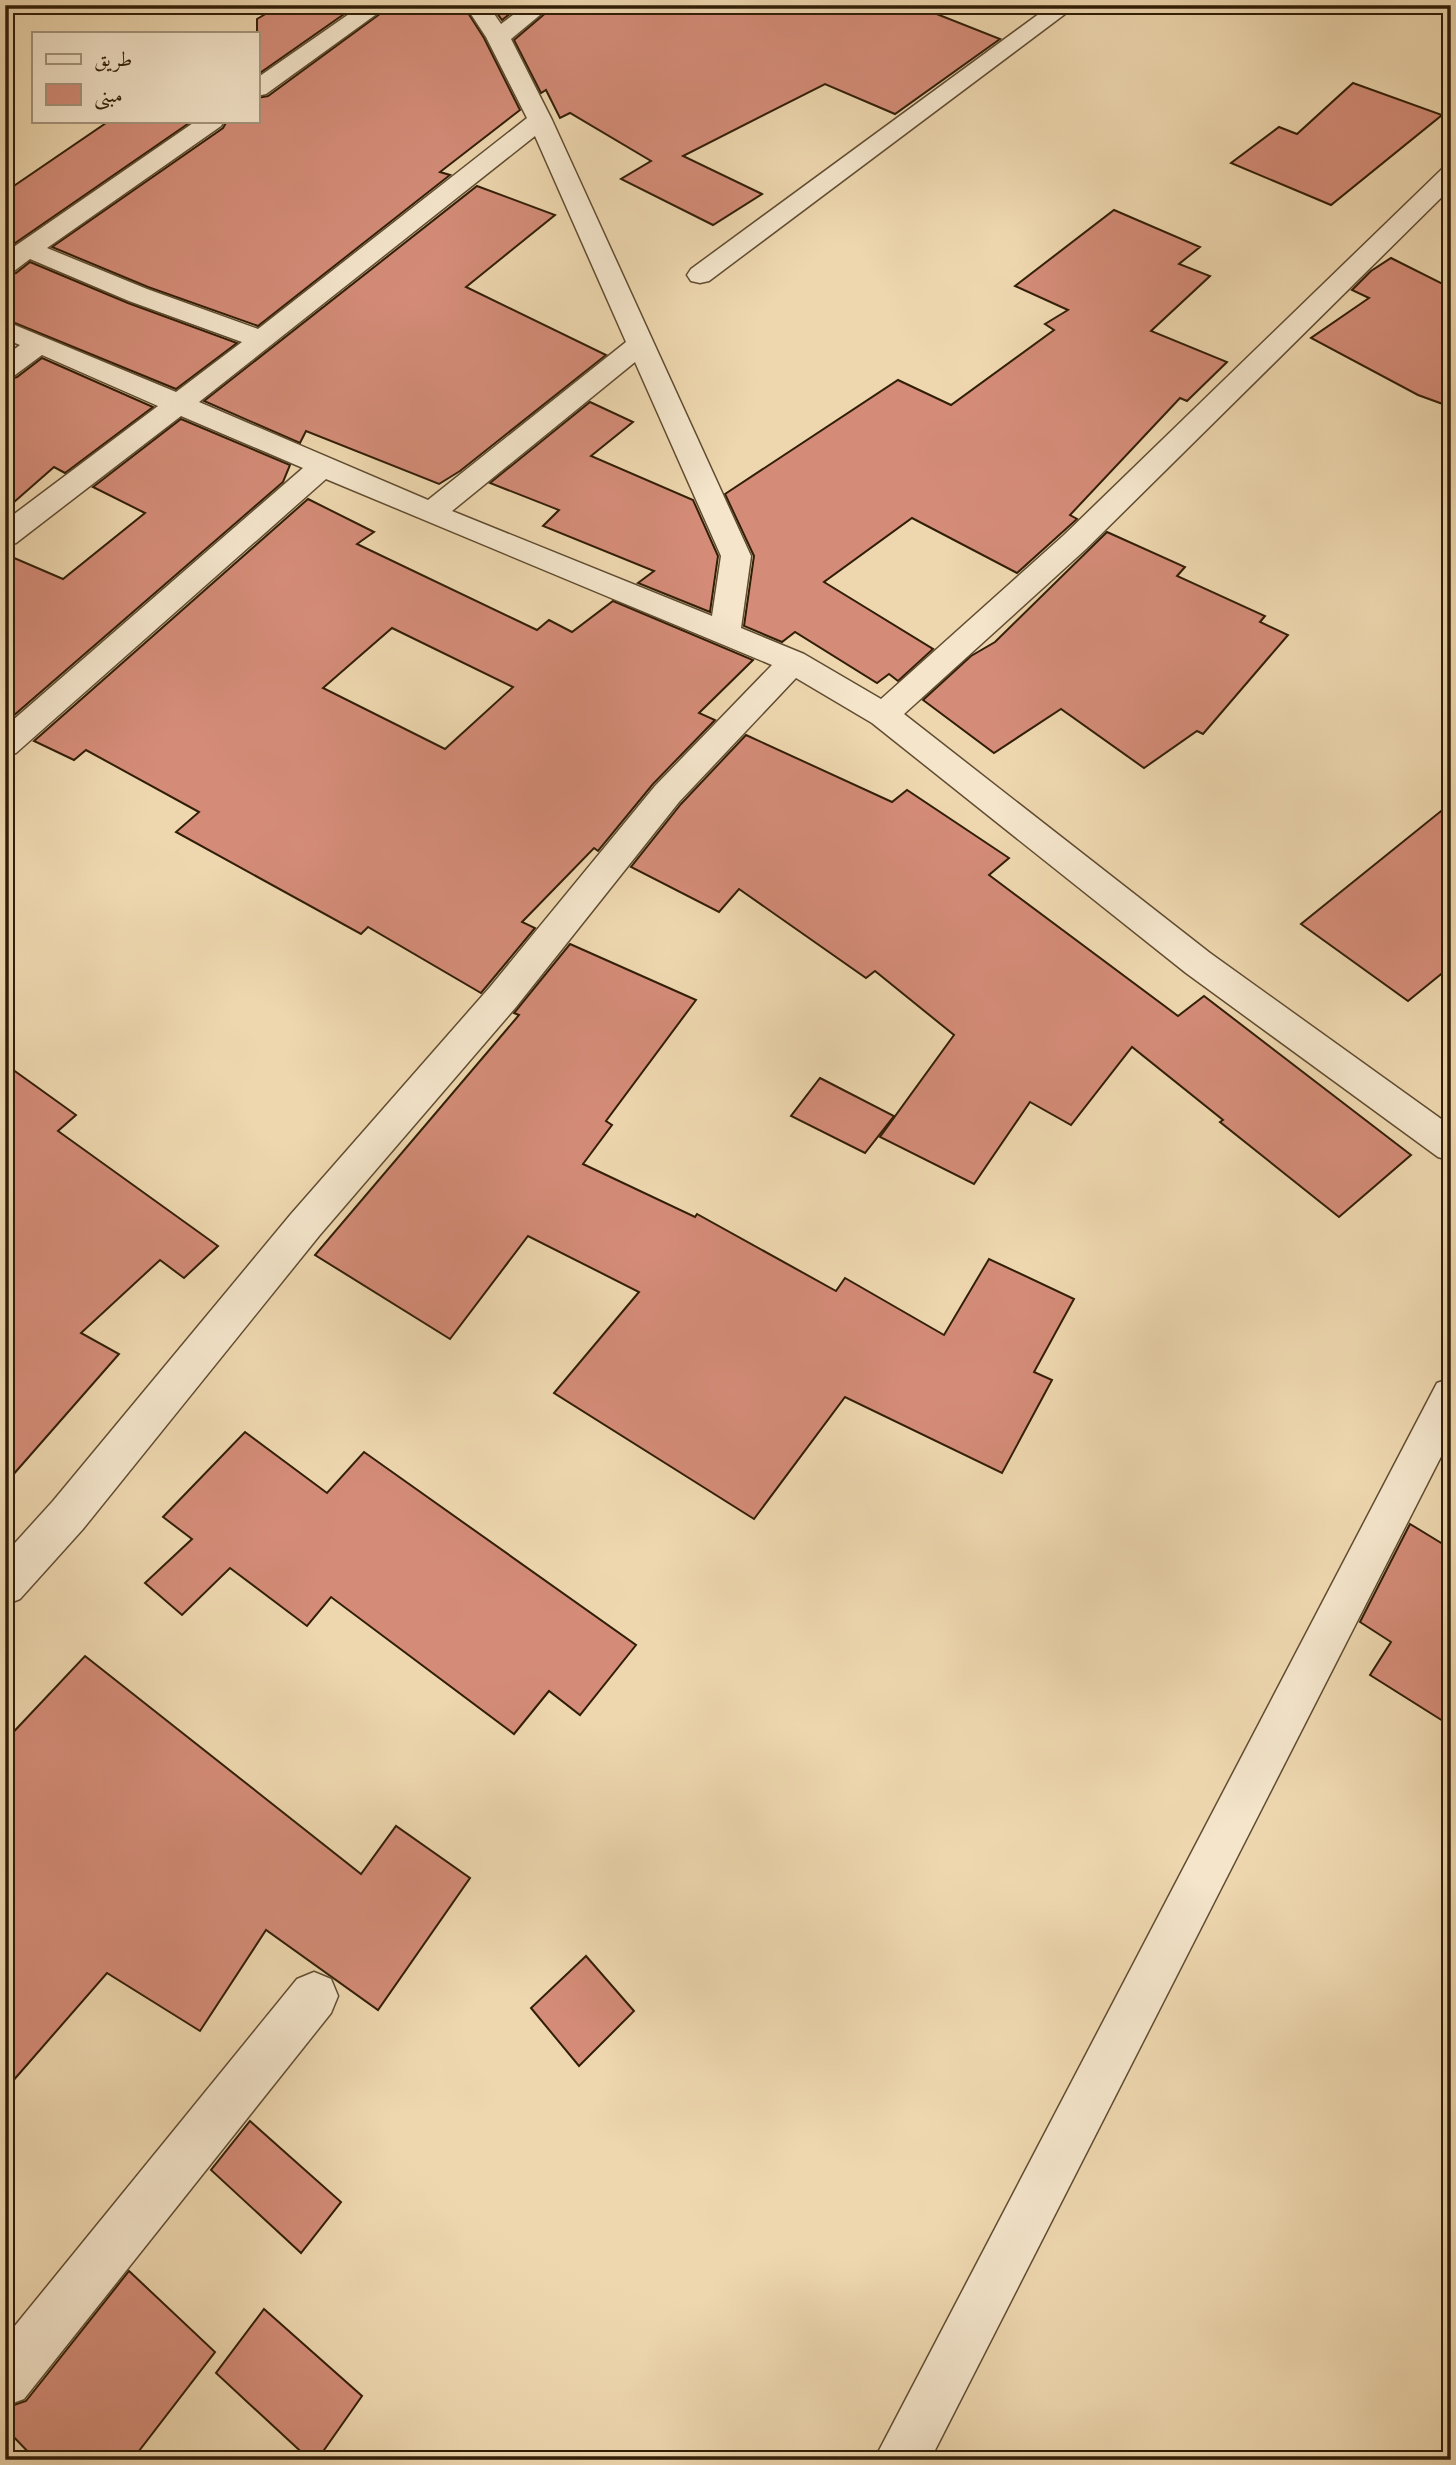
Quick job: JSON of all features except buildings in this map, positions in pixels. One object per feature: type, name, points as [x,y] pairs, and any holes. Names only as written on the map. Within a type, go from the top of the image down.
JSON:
[{"type":"street","points":[[259,88],[378,5]]},
{"type":"street","points":[[475,5],[498,37],[540,120],[736,556],[725,633]]},
{"type":"street","points":[[498,37],[541,5]]},
{"type":"street","points":[[700,275],[1066,5]]},
{"type":"street","points":[[5,536],[262,340],[540,120]]},
{"type":"street","points":[[5,265],[211,122]]},
{"type":"street","points":[[883,715],[1075,542],[1451,174]]},
{"type":"street","points":[[28,249],[138,295],[262,340]]},
{"type":"street","points":[[5,329],[430,513],[793,662],[883,715],[1198,963],[1451,1146]]},
{"type":"street","points":[[5,369],[39,344]]},
{"type":"street","points":[[430,513],[641,344]]},
{"type":"street","points":[[5,745],[322,467]]},
{"type":"street","points":[[5,1585],[68,1515],[305,1225],[503,997],[667,794],[793,662]]},
{"type":"street","points":[[901,2460],[1451,1396]]},
{"type":"street","points":[[5,2381],[314,1996]]}]
